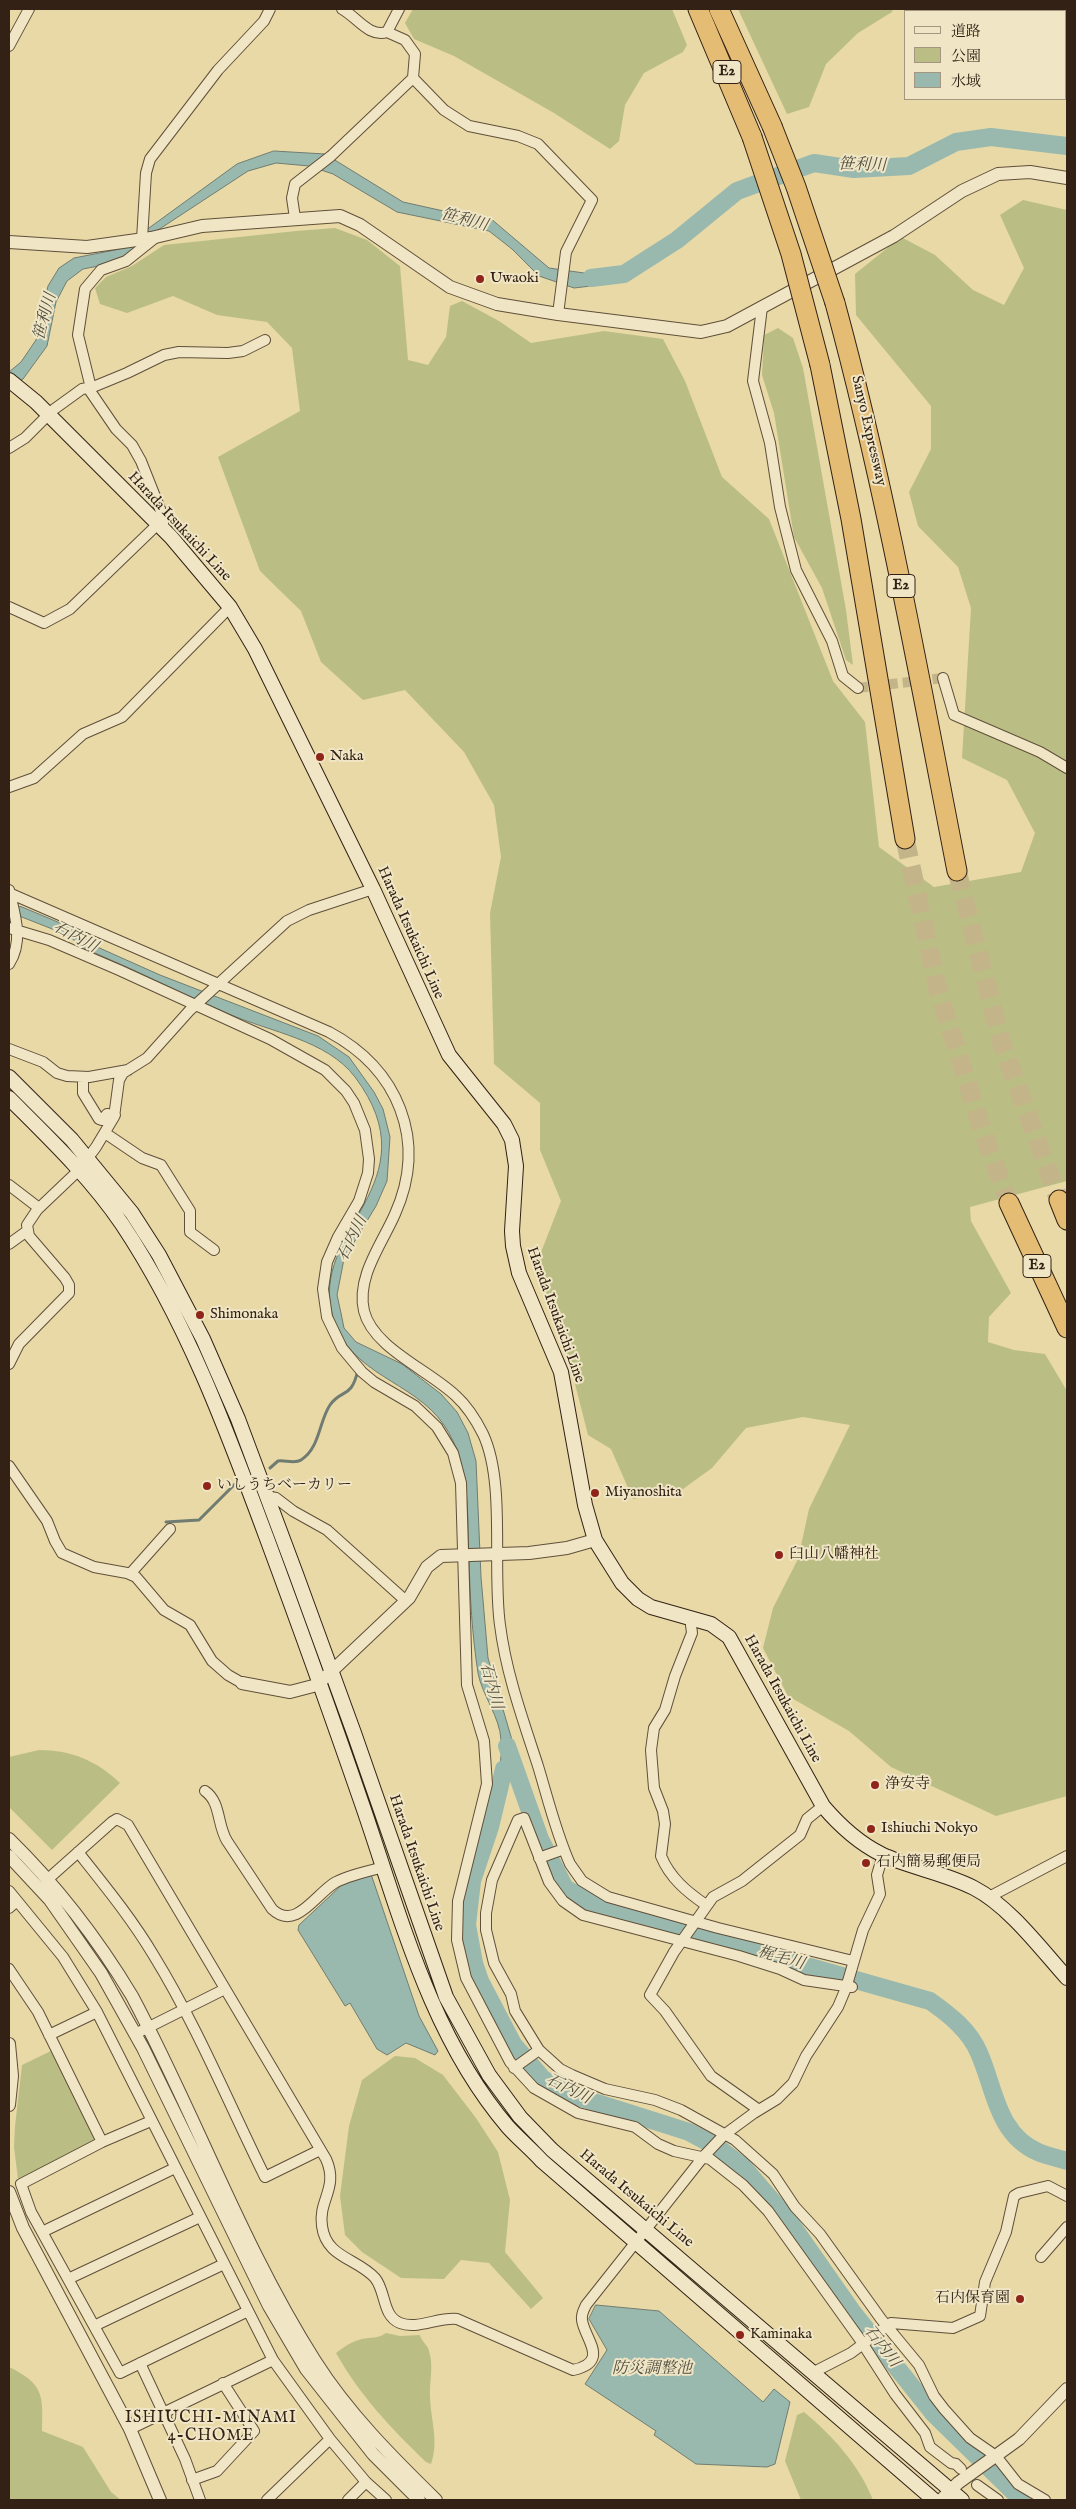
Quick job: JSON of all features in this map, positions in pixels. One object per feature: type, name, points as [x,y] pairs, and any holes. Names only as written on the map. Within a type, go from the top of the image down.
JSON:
[{"type":"highway","name":"E2","points":[[698,9],[752,137],[792,254],[820,365],[851,519],[905,840]]},
{"type":"highway","name":"Sanyo Expressway","points":[[719,9],[772,126],[796,187],[835,304],[881,488],[957,871]]},
{"type":"highway","points":[[1059,1200],[1067,1220]]},
{"type":"highway","name":"E2","points":[[1009,1203],[1067,1328]]},
{"type":"main road","name":"Harada Itsukaichi Line","points":[[12,383],[49,414],[160,526],[197,566],[230,607],[255,649],[372,888],[448,1055],[504,1124],[512,1140],[516,1166],[512,1231],[513,1246],[520,1273],[561,1372],[585,1505],[595,1540],[622,1584],[650,1607],[711,1624],[728,1637],[823,1806],[841,1828],[858,1841],[883,1855],[948,1877],[974,1888],[989,1897],[1067,1978]]},
{"type":"main road","name":"Harada Itsukaichi Line","points":[[9,1076],[88,1158],[132,1213],[158,1255],[203,1339],[238,1419],[331,1672],[437,1974],[453,2011],[489,2075],[526,2124],[552,2150],[814,2372],[946,2495],[962,2500]]},
{"type":"main road","name":"Harada Itsukaichi Line","points":[[9,1098],[79,1170],[121,1222],[146,1262],[205,1378],[225,1424],[320,1682],[432,2003],[476,2084],[508,2127],[542,2161],[637,2241],[934,2500]]},
{"type":"street","points":[[9,46],[29,9]]},
{"type":"street","points":[[151,238],[144,225],[146,173],[150,159],[218,70],[264,21],[270,9]]},
{"type":"street","points":[[342,9],[353,14],[370,31],[381,34],[387,32],[400,9]]},
{"type":"street","points":[[295,218],[292,198],[295,184],[331,156],[413,78],[414,54],[405,40],[387,32]]},
{"type":"street","points":[[413,78],[444,110],[469,126],[518,136],[538,144],[592,200],[566,252],[563,268],[563,291],[558,314]]},
{"type":"street","points":[[9,242],[71,247],[151,238],[202,226],[340,216],[360,225],[450,287],[497,304],[558,314],[701,332],[727,326],[894,236],[962,191],[998,174],[1030,172],[1067,178]]},
{"type":"street","points":[[88,388],[90,384],[78,335],[85,289],[101,270],[126,261],[151,238]]},
{"type":"street","points":[[762,307],[753,381],[770,442],[782,516],[796,570],[832,641],[843,676],[858,688]]},
{"type":"street","points":[[9,448],[25,438],[49,414],[82,389],[126,373],[164,354],[243,351],[265,340]]},
{"type":"street","points":[[9,607],[44,623],[70,609],[160,526],[164,519],[141,460],[132,445],[116,429],[88,388]]},
{"type":"street","points":[[9,787],[34,778],[83,734],[122,717],[230,607]]},
{"type":"street","points":[[942,678],[954,716],[1040,752],[1067,768]]},
{"type":"street","points":[[9,1244],[27,1230],[29,1219],[79,1170],[88,1158],[115,1115],[119,1080],[128,1070],[146,1058],[197,1004],[286,921],[309,910],[372,888]]},
{"type":"street","points":[[10,893],[344,1040],[372,1063],[393,1092],[406,1126],[408,1153],[406,1180],[396,1214],[364,1280],[363,1306],[368,1323],[379,1337],[456,1396],[476,1421],[486,1444],[493,1467],[499,1624],[505,1656],[563,1849],[575,1873],[599,1893],[696,1923],[853,1963]]},
{"type":"street","points":[[9,964],[15,952],[15,928],[10,893]]},
{"type":"street","points":[[15,928],[120,970],[270,1039],[325,1070],[346,1091],[361,1116],[368,1144],[368,1173],[360,1201],[338,1237],[327,1262],[323,1290],[327,1316],[342,1348],[362,1372],[374,1382],[415,1406],[427,1416],[446,1440],[458,1468],[461,1483],[465,1555],[467,1685],[484,1741],[486,1784],[458,1901],[457,1940],[463,1968],[474,1995],[500,2047],[534,2088],[578,2113],[635,2128],[658,2144],[674,2151],[705,2155],[734,2178],[768,2211],[864,2344],[895,2394],[925,2433],[930,2447],[952,2464],[956,2464],[998,2500]]},
{"type":"street","points":[[9,1049],[43,1062],[62,1075],[83,1078],[128,1070]]},
{"type":"street","points":[[83,1078],[83,1093],[99,1118],[102,1120],[108,1114],[115,1115]]},
{"type":"street","points":[[105,1133],[142,1158],[161,1165],[189,1208],[190,1232],[214,1250]]},
{"type":"street","points":[[9,1185],[39,1208]]},
{"type":"street","points":[[9,1364],[19,1344],[69,1293],[69,1285],[66,1278],[27,1230]]},
{"type":"street","points":[[9,1466],[47,1521],[54,1542],[62,1553],[94,1567],[130,1574],[140,1580],[164,1610],[190,1625],[212,1661],[228,1675],[242,1683],[293,1692],[311,1688],[331,1672],[406,1601],[435,1559],[441,1556],[529,1553],[567,1548],[595,1540]]},
{"type":"street","points":[[265,1496],[274,1496],[292,1510],[327,1530],[406,1601]]},
{"type":"street","points":[[130,1574],[170,1529]]},
{"type":"street","points":[[690,1617],[692,1633],[675,1676],[665,1710],[654,1728],[651,1750],[654,1788],[663,1811],[665,1824],[661,1856],[687,1892],[706,1905]]},
{"type":"street","points":[[205,1791],[214,1799],[226,1841],[278,1915],[286,1917],[295,1914],[314,1903],[334,1883],[384,1867]]},
{"type":"street","points":[[759,2110],[711,2076],[665,2011],[650,1995],[674,1952],[713,1897],[742,1881],[800,1835],[807,1819],[823,1806]]},
{"type":"street","points":[[849,1986],[804,1980],[780,1969],[683,1940],[594,1919],[573,1909],[555,1892],[526,1820],[520,1817],[492,1880],[486,1913],[486,1930],[494,1963],[510,1994],[516,2011],[538,2050],[560,2069],[572,2075],[605,2089],[656,2100],[681,2110],[736,2141],[779,2180],[795,2207],[820,2234],[886,2327],[919,2365],[934,2396],[944,2409],[970,2438],[995,2457],[1018,2484],[1045,2500]]},
{"type":"street","points":[[48,1879],[112,1822],[117,1819],[128,1824],[330,2168],[331,2186],[321,2218],[326,2241],[336,2253],[374,2277],[379,2284],[390,2316],[396,2322],[405,2325],[439,2319],[456,2319],[565,2368],[581,2368],[588,2363],[594,2348],[582,2320],[582,2312],[705,2155],[725,2135],[777,2099],[793,2083],[806,2056],[838,2007],[849,1986],[853,1963],[863,1930],[880,1894],[877,1875],[883,1855]]},
{"type":"street","points":[[9,1839],[48,1879],[114,1966],[149,2028],[275,2291],[316,2362],[354,2414],[381,2446],[436,2500]]},
{"type":"street","points":[[540,1858],[563,1849]]},
{"type":"street","points":[[78,1852],[122,1907],[155,1957],[184,2010],[265,2177],[320,2150]]},
{"type":"street","points":[[9,1856],[50,1900],[83,1943],[136,2034],[265,2297],[293,2348],[345,2422],[373,2454],[419,2500]]},
{"type":"street","points":[[989,1897],[1067,1856]]},
{"type":"street","points":[[9,1891],[63,1957],[97,2012],[273,2360],[330,2439],[366,2482],[386,2500]]},
{"type":"street","points":[[9,1908],[17,1901]]},
{"type":"street","points":[[9,1969],[38,2012],[102,2142]]},
{"type":"street","points":[[136,2034],[225,1989]]},
{"type":"street","points":[[49,2035],[97,2012]]},
{"type":"street","points":[[9,2044],[12,2076],[9,2104]]},
{"type":"street","points":[[515,2067],[538,2050]]},
{"type":"street","points":[[151,2121],[102,2142],[21,2184],[31,2212],[120,2373],[248,2311]]},
{"type":"street","points":[[42,2232],[175,2168]]},
{"type":"street","points":[[814,2372],[831,2365],[864,2344],[891,2323],[953,2328],[980,2316],[985,2282],[1006,2232],[1014,2196],[1019,2192],[1048,2186],[1067,2196]]},
{"type":"street","points":[[9,2192],[23,2228],[130,2429],[160,2500]]},
{"type":"street","points":[[68,2280],[200,2217]]},
{"type":"street","points":[[1042,2257],[1067,2227]]},
{"type":"street","points":[[94,2326],[224,2264]]},
{"type":"street","points":[[130,2429],[273,2360]]},
{"type":"street","points":[[140,2363],[200,2500]]},
{"type":"street","points":[[192,2480],[217,2471],[254,2431],[223,2384]]},
{"type":"street","points":[[946,2495],[1035,2425],[1067,2389]]},
{"type":"street","points":[[267,2500],[330,2439]]},
{"type":"street","points":[[348,2500],[366,2482]]},
{"type":"green space","points":[[413,9],[672,9],[687,45],[683,52],[644,73],[625,105],[619,141],[610,149],[554,113],[454,56],[414,39],[405,23]]},
{"type":"green space","points":[[738,9],[893,9],[892,12],[858,33],[826,64],[809,107],[787,114]]},
{"type":"green space","points":[[999,9],[1067,9],[1067,57],[1066,10]]},
{"type":"green space","points":[[1023,200],[1067,210],[1067,1181],[970,1207],[971,1221],[1011,1293],[989,1317],[988,1342],[1014,1350],[1045,1354],[1067,1391],[1067,1796],[996,1816],[891,1767],[849,1731],[788,1696],[763,1648],[773,1608],[798,1559],[809,1509],[850,1425],[803,1417],[746,1428],[712,1468],[683,1489],[633,1499],[611,1449],[588,1435],[572,1372],[536,1265],[561,1201],[540,1150],[540,1103],[494,1064],[490,913],[501,857],[494,805],[464,752],[405,690],[363,700],[321,662],[301,611],[260,571],[218,457],[300,411],[292,348],[267,322],[217,315],[173,296],[127,313],[100,304],[95,288],[106,277],[132,266],[164,245],[335,228],[367,240],[400,266],[408,360],[428,365],[446,337],[450,306],[462,301],[499,321],[531,343],[604,331],[663,339],[685,381],[722,477],[769,519],[833,681],[865,722],[879,847],[934,887],[1021,872],[1035,833],[1007,780],[962,758],[971,608],[958,567],[918,526],[909,492],[931,449],[931,406],[856,315],[855,274],[901,237],[935,255],[973,290],[1004,305],[1024,268],[1000,215]]},
{"type":"green space","points":[[778,328],[793,338],[803,368],[846,610],[853,665],[846,660],[822,588],[794,537],[774,413],[762,375],[764,335]]},
{"type":"green space","points":[[39,1750],[62,1752],[83,1758],[111,1775],[120,1783],[52,1850],[9,1807],[9,1757]]},
{"type":"green space","points":[[53,2050],[95,2138],[93,2144],[18,2179],[14,2147],[22,2065]]},
{"type":"green space","points":[[395,2056],[415,2058],[443,2075],[476,2118],[498,2152],[510,2200],[505,2252],[543,2298],[531,2309],[489,2263],[461,2260],[444,2279],[401,2278],[362,2252],[345,2235],[340,2196],[349,2126],[362,2080]]},
{"type":"green space","points":[[386,2333],[400,2336],[420,2335],[428,2349],[431,2363],[430,2398],[434,2439],[431,2464],[426,2462],[388,2424],[366,2398],[336,2353],[355,2341],[377,2337]]},
{"type":"green space","points":[[9,2367],[29,2379],[39,2392],[42,2408],[42,2431],[83,2447],[111,2492],[121,2500],[9,2500]]},
{"type":"green space","points":[[804,2412],[835,2441],[853,2463],[873,2500],[801,2500],[785,2461],[797,2415]]},
{"type":"water","points":[[274,151],[325,154],[403,202],[448,212],[490,218],[549,268],[584,273],[613,269],[616,283],[574,288],[539,276],[512,249],[489,231],[397,212],[333,174],[309,166],[276,163],[248,171],[158,230],[119,262],[83,269],[67,281],[56,302],[47,346],[23,379],[9,390],[9,372],[21,362],[36,340],[48,286],[59,268],[74,258],[120,249],[237,164]]},
{"type":"water","points":[[9,904],[22,907],[72,928],[95,946],[160,975],[318,1036],[349,1057],[374,1092],[383,1109],[390,1137],[387,1181],[376,1206],[344,1259],[337,1295],[344,1328],[356,1342],[402,1364],[441,1394],[457,1412],[468,1433],[476,1461],[481,1577],[488,1658],[519,1764],[493,1799],[500,1762],[501,1740],[498,1723],[483,1690],[478,1673],[470,1587],[466,1490],[459,1456],[453,1440],[444,1425],[431,1410],[416,1397],[367,1365],[353,1352],[341,1337],[333,1317],[330,1286],[337,1257],[376,1177],[382,1147],[376,1114],[355,1077],[343,1064],[329,1054],[297,1038],[229,1014],[79,946],[70,936],[9,912]]},
{"type":"water","points":[[371,1874],[419,2016],[438,2051],[435,2055],[406,2043],[387,2055],[377,2049],[350,2003],[345,2006],[298,1930],[299,1925],[345,1882]]},
{"type":"water","name":"防災調整池","points":[[596,2305],[659,2311],[763,2402],[774,2389],[790,2402],[775,2464],[767,2467],[696,2464],[654,2435],[656,2431],[585,2384],[607,2350],[589,2319]]},
{"type":"waterway","name":"笹利川","points":[[591,278],[624,274],[677,240],[737,191],[814,163],[854,169],[909,166],[956,142],[991,137],[1067,146]]},
{"type":"waterway","points":[[270,1468],[278,1461],[299,1461],[307,1455],[316,1442],[326,1411],[334,1400],[349,1390],[358,1370]]},
{"type":"waterway","points":[[166,1522],[199,1520],[235,1484]]},
{"type":"waterway","name":"梶毛川","points":[[507,1746],[540,1839],[565,1888],[598,1907],[930,2001],[959,2024],[975,2045],[999,2109],[1014,2134],[1024,2144],[1038,2152],[1067,2161]]},
{"type":"waterway","name":"石内川","points":[[504,1769],[490,1827],[472,1881],[467,1925],[474,1963],[480,1981],[513,2044],[543,2079],[569,2094],[689,2132],[717,2147],[742,2166],[786,2217],[851,2310],[933,2413],[1022,2500]]},
{"type":"tunnel","points":[[858,688],[943,678]]},
{"type":"tunnel","points":[[905,839],[938,990],[984,1135],[1009,1203]]},
{"type":"tunnel","points":[[957,871],[1002,1044],[1059,1200]]},
{"type":"place","name":"Uwaoki","points":[[480,279]]},
{"type":"place","name":"Naka","points":[[320,757]]},
{"type":"place","name":"Shimonaka","points":[[200,1315]]},
{"type":"place","name":"いしうちベーカリー","points":[[207,1486]]},
{"type":"place","name":"Miyanoshita","points":[[595,1493]]},
{"type":"place","name":"臼山八幡神社","points":[[779,1555]]},
{"type":"place","name":"浄安寺","points":[[875,1785]]},
{"type":"place","name":"Ishiuchi Nokyo","points":[[871,1829]]},
{"type":"place","name":"石内簡易郵便局","points":[[866,1863]]},
{"type":"place","name":"石内保育園","points":[[1020,2299]]},
{"type":"place","name":"Kaminaka","points":[[740,2335]]},
{"type":"district","name":"ISHIUCHI-MINAMI 4-CHOME","points":[[211,2428]]}]
